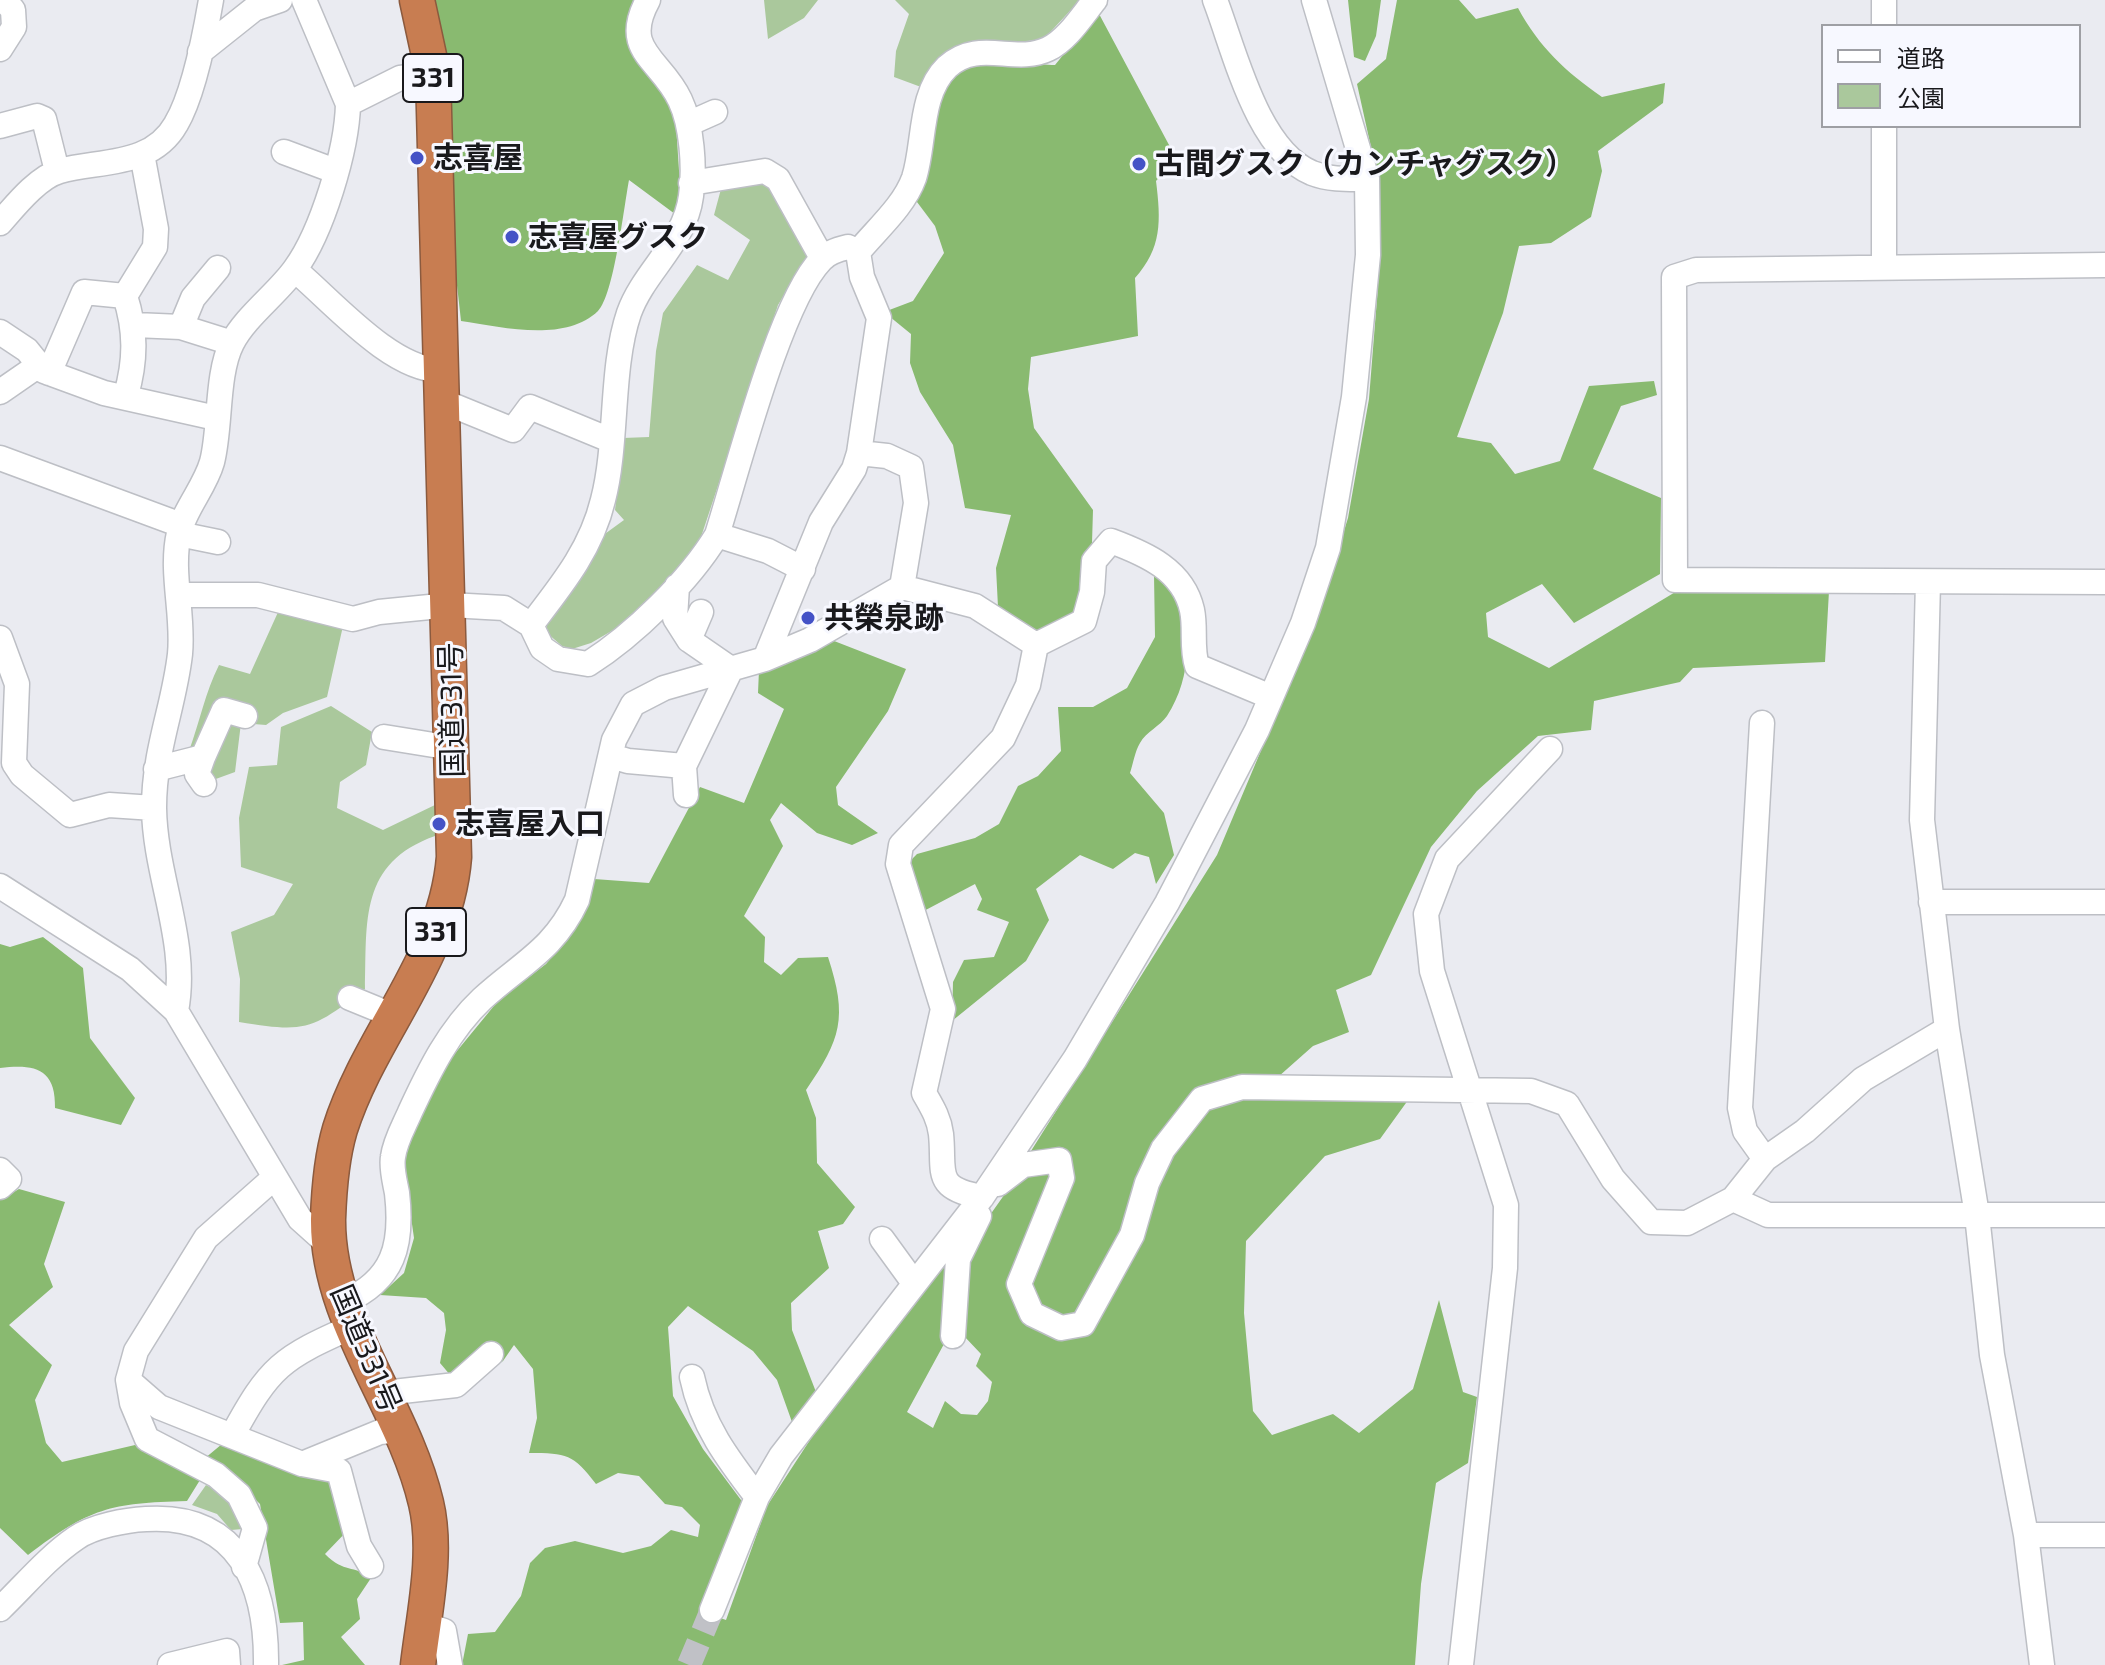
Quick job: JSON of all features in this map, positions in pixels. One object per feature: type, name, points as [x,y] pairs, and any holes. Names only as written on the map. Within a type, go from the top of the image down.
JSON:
[{"type":"highway","name":"国道331号","points":[[417,0],[433,74],[450,605],[454,839],[449,894],[429,951],[394,1016],[340,1130],[330,1191],[329,1245],[349,1314],[401,1430],[426,1503],[430,1534],[418,1665]]},
{"type":"street","points":[[0,49],[14,27],[13,10],[4,0]]},
{"type":"street","points":[[0,223],[20,201],[57,171],[110,164],[142,154],[154,148],[177,124],[200,52],[211,0]]},
{"type":"street","points":[[200,52],[254,9],[280,0]]},
{"type":"street","points":[[176,1011],[180,986],[178,940],[157,855],[154,808],[156,769],[180,654],[180,530],[212,460],[216,418],[232,343],[295,270],[319,226],[335,171],[348,104],[304,0]]},
{"type":"street","points":[[531,625],[580,561],[595,529],[619,432],[629,312],[685,222],[691,183],[688,124],[671,83],[638,40],[637,24],[648,0]]},
{"type":"street","points":[[765,659],[821,522],[854,469],[859,453],[879,318],[862,277],[858,252],[907,195],[915,176],[932,89],[946,68],[979,51],[1048,50],[1068,33],[1095,0]]},
{"type":"street","points":[[1215,0],[1255,106],[1278,146],[1293,162],[1329,179],[1367,179]]},
{"type":"street","points":[[712,1610],[757,1497],[781,1456],[982,1197],[1075,1059],[1167,903],[1271,697],[1303,623],[1328,548],[1354,397],[1368,255],[1367,179],[1314,0]]},
{"type":"street","points":[[1884,0],[1884,24]]},
{"type":"street","points":[[348,104],[400,78],[433,74]]},
{"type":"street","points":[[688,124],[715,112]]},
{"type":"street","points":[[0,126],[37,116],[44,119],[57,171]]},
{"type":"street","points":[[1884,128],[1884,266]]},
{"type":"street","points":[[284,152],[335,171]]},
{"type":"street","points":[[125,296],[155,247],[156,229],[142,154]]},
{"type":"street","points":[[691,183],[765,171],[786,172],[822,258]]},
{"type":"street","points":[[179,595],[258,595],[353,619],[379,612],[450,605],[504,608],[531,625],[542,648],[558,659],[588,664],[699,563],[717,535],[779,343],[806,279],[822,258],[848,247],[858,252]]},
{"type":"street","points":[[2105,265],[1696,270],[1674,277],[1675,580],[2105,582]]},
{"type":"street","points":[[181,327],[193,298],[218,268]]},
{"type":"street","points":[[295,270],[399,359],[513,430],[530,407],[619,432]]},
{"type":"street","points":[[0,392],[44,369],[84,292],[125,296]]},
{"type":"street","points":[[125,296],[135,325],[132,374],[126,395]]},
{"type":"street","points":[[135,325],[181,327],[232,343]]},
{"type":"street","points":[[0,332],[27,350],[44,369],[104,393],[126,395],[216,418]]},
{"type":"street","points":[[859,453],[887,456],[911,467],[916,503],[902,587]]},
{"type":"street","points":[[0,458],[180,530],[218,542]]},
{"type":"street","points":[[717,535],[768,551],[803,569]]},
{"type":"street","points":[[1036,645],[1084,621],[1092,592],[1094,561],[1111,541],[1143,553],[1181,580],[1192,612],[1192,649],[1197,666],[1271,697]]},
{"type":"street","points":[[1928,582],[1922,820],[1947,1029],[1977,1215],[1992,1355],[2026,1535],[2042,1665]]},
{"type":"street","points":[[677,586],[675,618],[689,640],[731,669]]},
{"type":"street","points":[[232,1436],[259,1385],[280,1365],[349,1314],[386,1271],[395,1253],[399,1227],[392,1160],[397,1140],[435,1060],[482,1000],[538,956],[569,919],[577,900],[611,756],[633,704],[664,688],[765,659],[822,634],[902,587],[975,606],[1036,645]]},
{"type":"street","points":[[689,640],[701,612]]},
{"type":"street","points":[[0,638],[17,684],[11,780],[70,815],[109,805],[154,808]]},
{"type":"street","points":[[982,1197],[964,1194],[948,1184],[940,1164],[938,1117],[924,1093],[943,1009],[898,864],[901,845],[1003,738],[1028,685],[1036,645]]},
{"type":"street","points":[[686,795],[684,766],[731,669]]},
{"type":"street","points":[[204,784],[197,774],[224,710],[245,716]]},
{"type":"street","points":[[1762,723],[1740,1108],[1745,1131],[1765,1159]]},
{"type":"street","points":[[384,737],[452,748]]},
{"type":"street","points":[[1461,1665],[1505,1268],[1506,1205],[1432,971],[1426,914],[1447,859],[1550,749]]},
{"type":"street","points":[[611,756],[628,761],[684,766]]},
{"type":"street","points":[[156,769],[203,757]]},
{"type":"street","points":[[0,886],[130,969],[176,1011],[300,1219],[329,1245]]},
{"type":"street","points":[[1931,902],[2105,902]]},
{"type":"street","points":[[350,998],[394,1016]]},
{"type":"street","points":[[953,1336],[958,1259],[978,1221],[982,1197],[1023,1165],[1059,1160],[1062,1178],[1019,1284],[1032,1314],[1061,1328],[1083,1324],[1132,1235],[1147,1183],[1163,1149],[1202,1099],[1242,1087],[1531,1091],[1567,1104],[1613,1179],[1651,1222],[1687,1223],[1733,1199],[1765,1159],[1805,1131],[1863,1079],[1947,1029]]},
{"type":"street","points":[[0,1170],[9,1179],[0,1187]]},
{"type":"street","points":[[244,1567],[255,1528],[239,1495],[216,1475],[147,1439],[132,1403],[128,1380],[136,1351],[206,1238],[275,1177]]},
{"type":"street","points":[[1733,1199],[1768,1215],[2105,1215]]},
{"type":"street","points":[[882,1239],[914,1283]]},
{"type":"street","points":[[384,1393],[456,1385],[491,1354]]},
{"type":"street","points":[[692,1377],[698,1408],[714,1440],[757,1497]]},
{"type":"street","points":[[128,1380],[159,1407],[302,1464],[339,1471],[359,1546],[371,1566]]},
{"type":"street","points":[[302,1464],[380,1432],[401,1430]]},
{"type":"street","points":[[0,1609],[77,1536],[131,1520],[175,1517],[211,1529],[257,1584],[267,1629],[266,1665]]},
{"type":"street","points":[[2026,1535],[2105,1535]]},
{"type":"street","points":[[423,1624],[444,1631],[450,1665]]},
{"type":"street","points":[[170,1665],[227,1651],[228,1665]]},
{"type":"green space","points":[[433,0],[635,0],[626,23],[630,45],[675,109],[680,186],[675,214],[629,180],[609,287],[598,311],[584,321],[551,330],[532,330],[461,321],[453,240],[448,85]]},
{"type":"green space","points":[[764,0],[818,0],[804,18],[768,39]]},
{"type":"green space","points":[[895,0],[1080,0],[1043,40],[967,45],[921,87],[894,77],[896,51],[909,14]]},
{"type":"green space","points":[[1348,0],[1381,0],[1376,36],[1365,61],[1354,57]]},
{"type":"green space","points":[[1397,0],[1459,0],[1476,19],[1518,8],[1554,58],[1602,97],[1665,83],[1663,103],[1598,151],[1602,171],[1591,217],[1551,243],[1519,246],[1503,313],[1457,437],[1491,443],[1515,474],[1560,461],[1589,386],[1654,381],[1657,395],[1621,406],[1593,469],[1661,498],[1660,574],[1574,623],[1542,584],[1486,613],[1488,637],[1549,668],[1677,591],[1829,591],[1825,662],[1693,668],[1680,682],[1594,701],[1591,730],[1538,736],[1477,791],[1431,847],[1371,975],[1336,990],[1349,1032],[1313,1046],[1278,1077],[1190,1095],[1079,1314],[1058,1319],[1038,1305],[1026,1279],[1064,1150],[1031,1151],[1217,855],[1316,620],[1348,518],[1369,399],[1378,286],[1380,188],[1357,84],[1386,59]]},
{"type":"green space","points":[[1098,12],[1176,158],[1156,181],[1158,233],[1150,256],[1135,278],[1138,336],[1031,357],[1028,389],[1034,428],[1093,510],[1092,543],[1075,612],[1040,632],[998,607],[996,568],[1011,515],[965,508],[953,445],[920,392],[910,363],[911,334],[884,312],[913,301],[944,253],[935,226],[914,198],[932,120],[949,82],[960,69],[974,61],[1055,65]]},
{"type":"green space","points":[[757,180],[770,184],[809,253],[778,305],[701,537],[678,572],[615,629],[591,643],[572,649],[562,646],[547,633],[547,622],[602,536],[624,520],[615,510],[623,438],[649,437],[656,351],[663,313],[697,265],[728,280],[750,240],[714,215],[721,189]]},
{"type":"green space","points":[[1154,575],[1174,584],[1180,600],[1187,634],[1185,668],[1176,701],[1164,720],[1140,743],[1130,773],[1164,813],[1174,855],[1156,884],[1149,857],[1135,853],[1113,869],[1080,855],[1036,889],[1049,920],[1026,961],[952,1021],[953,982],[964,960],[994,957],[1009,922],[977,910],[982,899],[975,884],[920,913],[907,864],[917,854],[975,838],[999,824],[1018,786],[1038,776],[1061,751],[1058,707],[1093,707],[1127,688],[1155,637]]},
{"type":"green space","points":[[279,610],[343,626],[327,697],[283,713],[266,725],[241,723],[235,772],[213,780],[189,751],[210,686],[219,665],[250,674]]},
{"type":"green space","points":[[829,639],[906,669],[888,711],[836,787],[838,805],[878,833],[852,845],[817,833],[781,803],[770,820],[783,846],[744,916],[765,937],[764,962],[781,975],[798,958],[828,957],[838,996],[838,1027],[827,1056],[806,1090],[816,1118],[817,1163],[855,1207],[843,1224],[818,1231],[829,1268],[791,1303],[792,1330],[816,1392],[792,1422],[777,1380],[753,1351],[688,1306],[668,1327],[673,1396],[703,1449],[744,1504],[700,1611],[726,1620],[767,1506],[836,1400],[950,1258],[942,1318],[944,1344],[907,1412],[933,1428],[945,1401],[961,1414],[977,1415],[988,1401],[992,1382],[976,1366],[981,1354],[964,1336],[967,1263],[990,1215],[1014,1181],[1050,1168],[1053,1177],[1010,1281],[1025,1319],[1085,1333],[1171,1151],[1207,1106],[1244,1094],[1411,1096],[1380,1139],[1325,1156],[1246,1241],[1244,1313],[1253,1411],[1272,1435],[1333,1414],[1359,1433],[1413,1389],[1439,1300],[1463,1392],[1477,1397],[1468,1463],[1436,1483],[1421,1584],[1415,1665],[462,1665],[468,1634],[495,1632],[521,1596],[530,1563],[545,1548],[575,1541],[623,1553],[651,1546],[671,1530],[698,1537],[700,1525],[682,1507],[665,1504],[639,1476],[618,1473],[596,1484],[581,1466],[568,1457],[529,1453],[537,1418],[533,1369],[514,1345],[503,1361],[462,1389],[440,1363],[446,1330],[444,1313],[426,1298],[380,1295],[404,1273],[414,1238],[403,1161],[418,1118],[452,1057],[498,1001],[546,964],[576,928],[594,879],[649,883],[700,787],[744,803],[784,709],[758,693],[759,670]]},
{"type":"green space","points":[[331,706],[372,732],[366,765],[340,782],[337,808],[383,830],[437,804],[435,836],[410,848],[392,862],[380,878],[368,918],[365,989],[332,1013],[307,1025],[280,1027],[239,1022],[240,979],[231,932],[274,915],[293,884],[241,867],[239,818],[249,767],[277,765],[281,727]]},
{"type":"green space","points":[[43,937],[83,968],[90,1038],[135,1098],[121,1125],[55,1108],[52,1084],[33,1068],[0,1068],[0,944],[10,947]]},
{"type":"green space","points":[[19,1189],[65,1202],[44,1264],[53,1287],[9,1325],[52,1365],[35,1400],[46,1443],[62,1462],[135,1445],[200,1480],[187,1501],[138,1504],[102,1511],[68,1527],[28,1555],[0,1528],[0,1200]]},
{"type":"green space","points":[[222,1444],[334,1476],[348,1530],[325,1554],[338,1564],[371,1578],[357,1599],[360,1619],[341,1637],[365,1665],[282,1665],[304,1660],[303,1622],[280,1623],[260,1504],[228,1473],[204,1459]]},
{"type":"green space","points":[[206,1485],[226,1495],[243,1529],[231,1530],[217,1514],[192,1505]]},
{"type":"tunnel","points":[[689,1665],[712,1610]]},
{"type":"place","name":"志喜屋","points":[[417,158]]},
{"type":"place","name":"古間グスク（カンチャグスク）","points":[[1139,164]]},
{"type":"place","name":"志喜屋グスク","points":[[512,237]]},
{"type":"place","name":"共榮泉跡","points":[[808,618]]},
{"type":"place","name":"志喜屋入口","points":[[439,824]]}]
